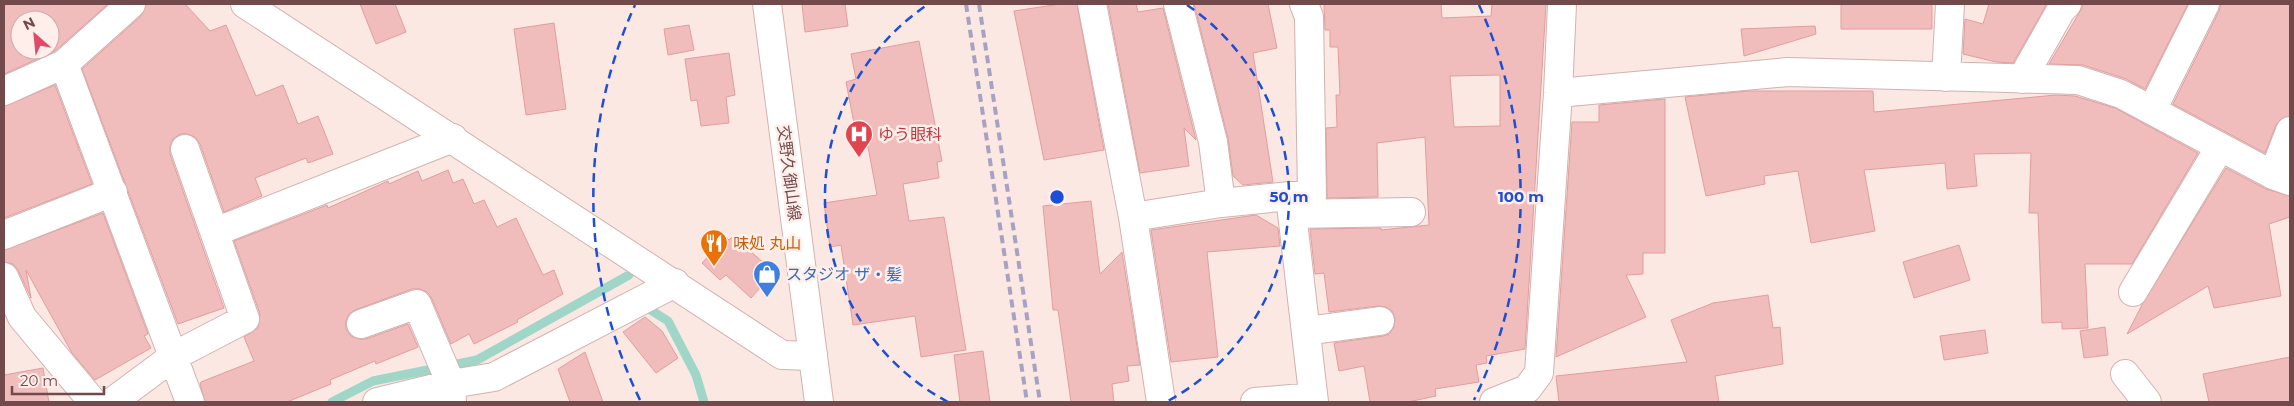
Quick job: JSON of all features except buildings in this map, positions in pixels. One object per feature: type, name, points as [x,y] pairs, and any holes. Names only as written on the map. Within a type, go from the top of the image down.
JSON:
[{"type":"street","points":[[4,91],[64,64],[131,4]]},
{"type":"street","points":[[245,4],[782,354],[813,356]]},
{"type":"street","name":"交野久御山線","points":[[767,4],[820,402]]},
{"type":"street","points":[[1092,4],[1134,217],[1160,402]]},
{"type":"street","points":[[1178,4],[1213,142],[1221,204]]},
{"type":"street","points":[[1291,205],[1312,196],[1309,17],[1304,4]]},
{"type":"street","points":[[1494,402],[1527,389],[1538,373],[1558,93],[1562,4]]},
{"type":"street","points":[[1946,77],[1950,4]]},
{"type":"street","points":[[2022,79],[2061,10],[2068,4]]},
{"type":"street","points":[[2152,110],[2205,4]]},
{"type":"street","points":[[64,64],[190,402]]},
{"type":"street","points":[[1558,93],[1788,72],[2078,80],[2121,94],[2282,178],[2290,131]]},
{"type":"street","points":[[214,232],[453,138]]},
{"type":"street","points":[[2133,292],[2220,146]]},
{"type":"street","points":[[112,402],[174,356],[245,319],[185,149]]},
{"type":"street","points":[[4,235],[113,192]]},
{"type":"street","points":[[1134,217],[1221,204],[1291,205],[1411,212]]},
{"type":"street","points":[[1255,402],[1314,399],[1291,205]]},
{"type":"street","points":[[4,277],[22,317],[93,402]]},
{"type":"street","points":[[377,402],[446,376],[494,377],[674,283]]},
{"type":"street","points":[[361,324],[417,304],[446,376]]},
{"type":"street","points":[[1306,331],[1380,321]]},
{"type":"street","points":[[2125,374],[2147,402]]},
{"type":"waterway","points":[[332,402],[373,381],[477,360],[629,275]]},
{"type":"waterway","points":[[649,309],[668,321],[696,375],[704,402]]},
{"type":"railway","points":[[966,4],[1027,402]]},
{"type":"railway","points":[[979,4],[1040,402]]},
{"type":"place","name":"ゆう眼科","points":[[859,158]]},
{"type":"place","name":"味処 丸山","points":[[714,267]]},
{"type":"place","name":"スタジオ ザ・髪","points":[[767,298]]}]
